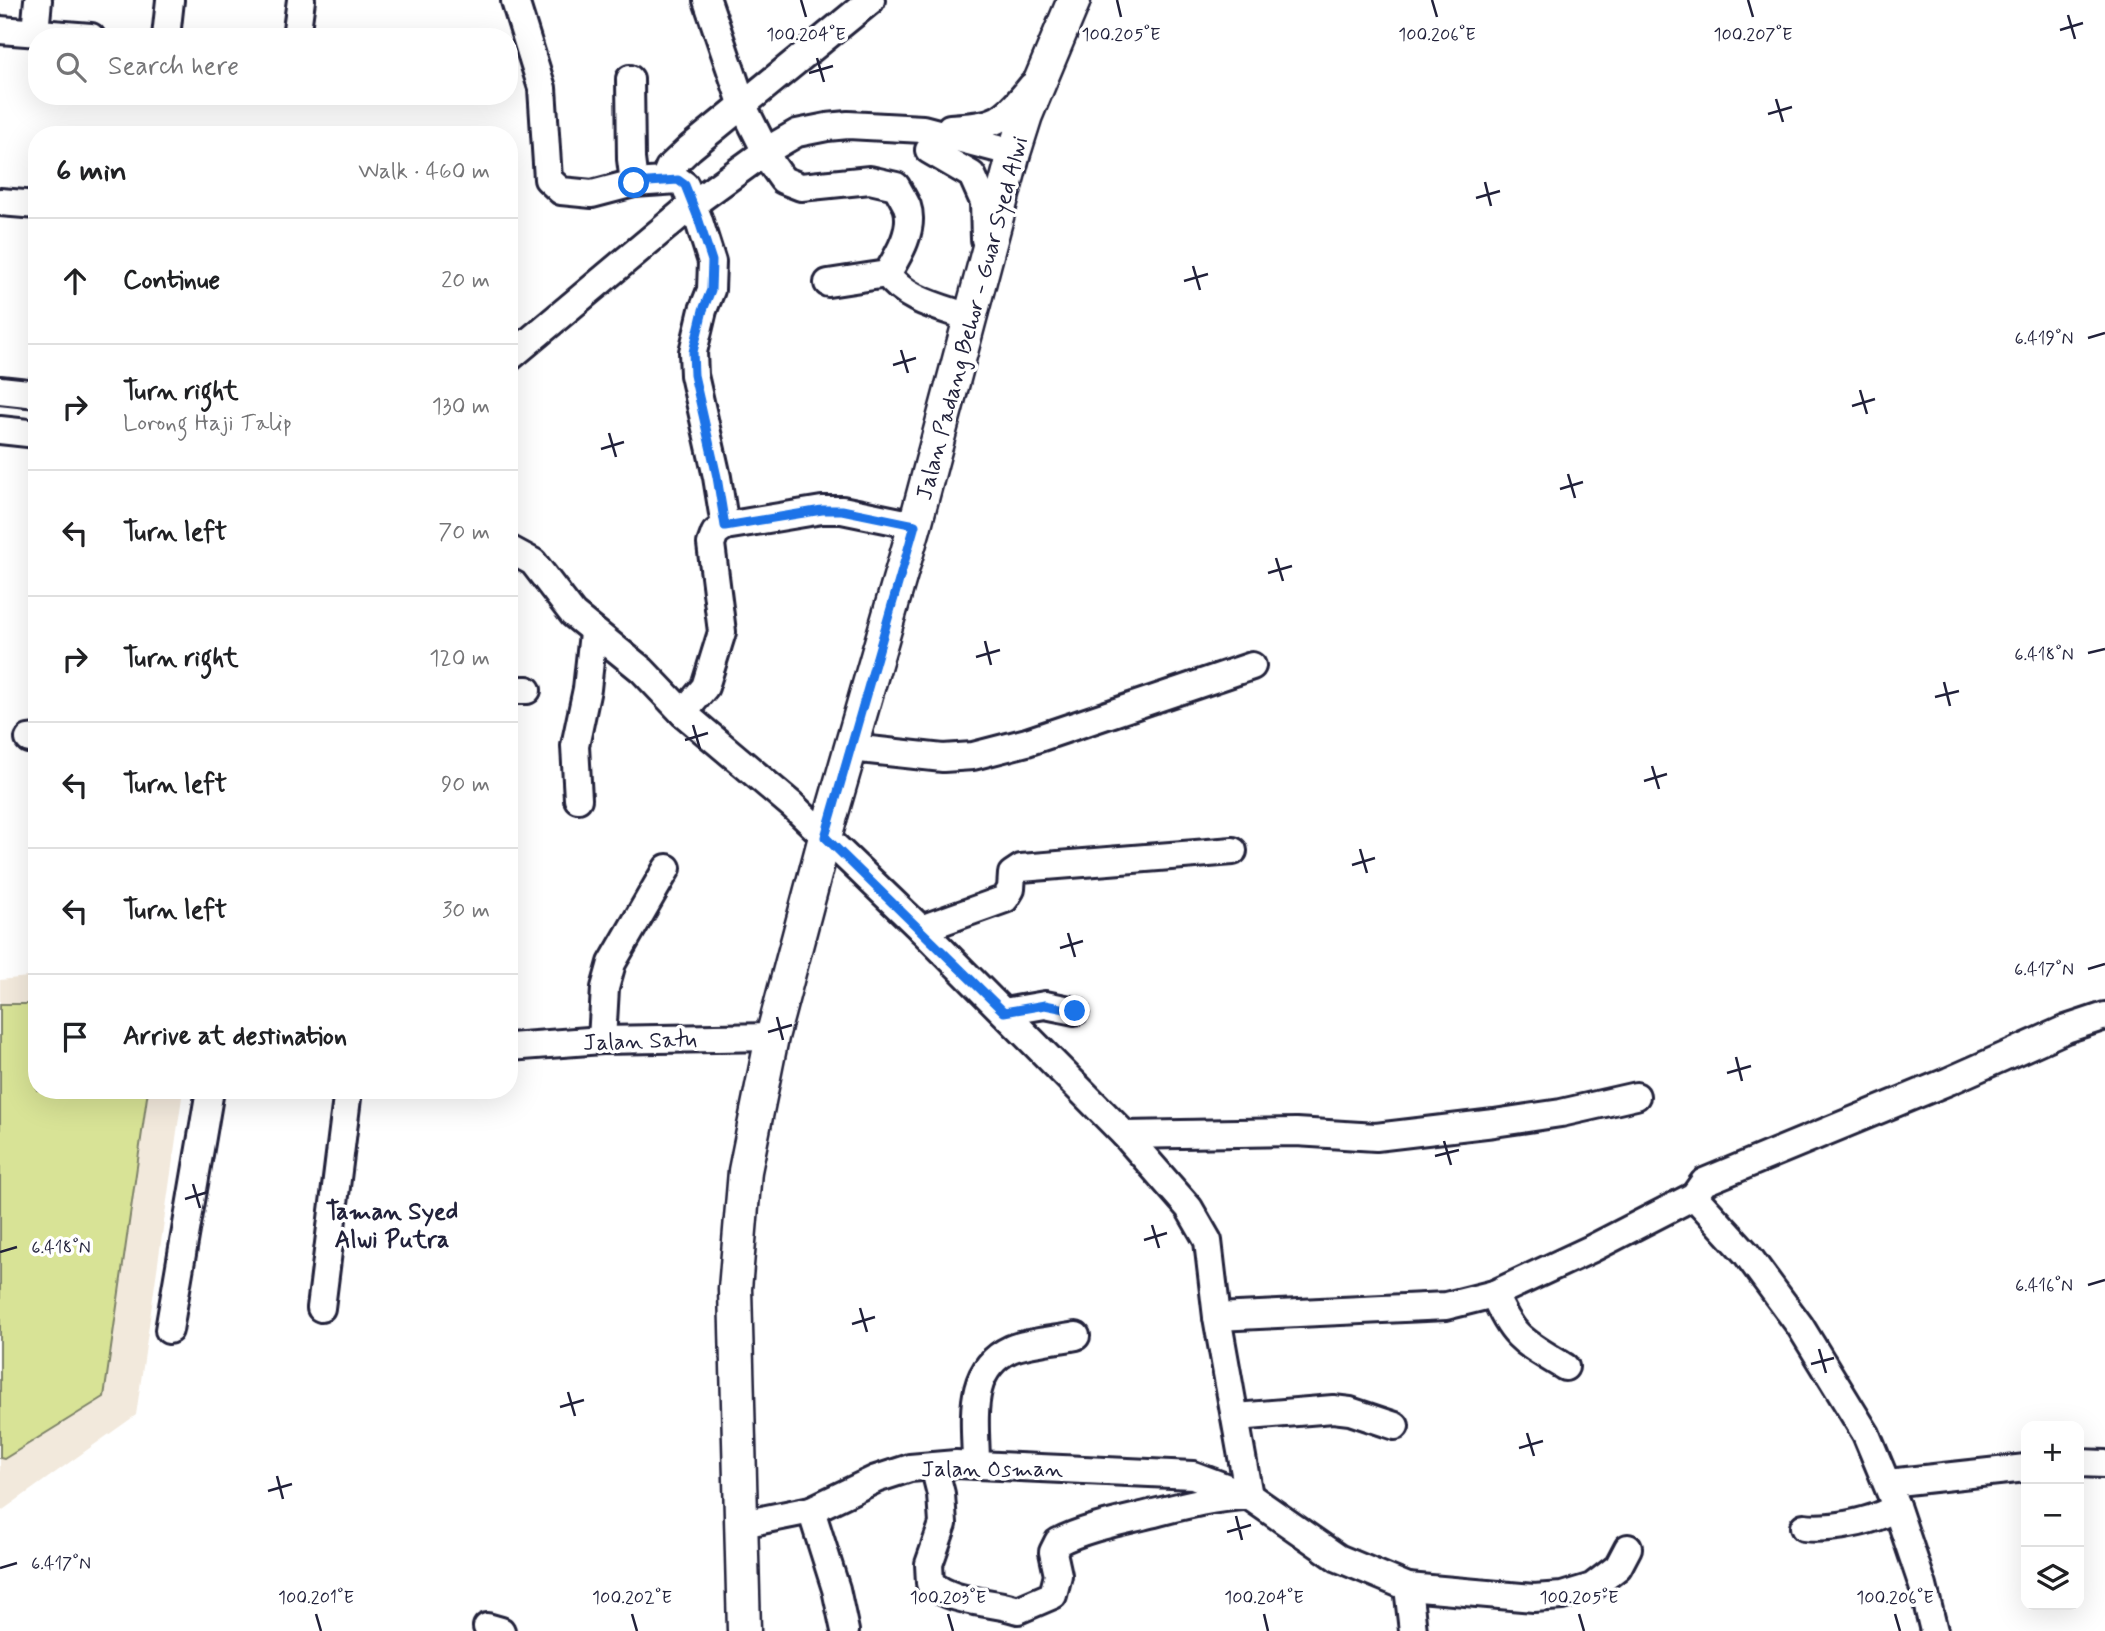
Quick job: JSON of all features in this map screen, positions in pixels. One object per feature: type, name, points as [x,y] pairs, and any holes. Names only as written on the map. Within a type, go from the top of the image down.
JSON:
[{"type":"main road","name":"Jalan Padang Behor - Guar Syed Alwi","points":[[744,1631],[734,1289],[745,1171],[772,1037],[825,837],[915,525],[1012,162],[1043,72],[1074,0]]},
{"type":"street","points":[[35,28],[38,0]]},
{"type":"street","points":[[167,28],[170,0]]},
{"type":"street","points":[[297,28],[301,0]]},
{"type":"street","points":[[707,0],[743,106],[773,166],[783,180],[801,187],[870,180],[896,187],[908,209],[907,232],[900,254],[887,274],[828,284]]},
{"type":"street","points":[[664,180],[669,168],[871,0]]},
{"type":"street","points":[[515,1],[541,88],[548,179],[561,191],[592,194],[634,183],[678,180],[685,185],[693,204],[708,245],[712,275],[711,290],[703,310],[693,352],[694,375],[725,526]]},
{"type":"street","points":[[0,30],[28,32]]},
{"type":"street","points":[[926,139],[984,126],[1010,113],[1043,72]]},
{"type":"street","points":[[630,79],[634,183]]},
{"type":"street","points":[[518,350],[693,204],[766,150],[797,133],[827,127],[891,127],[1012,162]]},
{"type":"street","points":[[926,139],[972,175],[984,202],[985,258]]},
{"type":"street","points":[[0,202],[28,204]]},
{"type":"street","points":[[887,274],[907,295],[971,318]]},
{"type":"street","points":[[0,390],[28,393]]},
{"type":"street","points":[[0,430],[28,433]]},
{"type":"street","points":[[683,713],[705,687],[722,632],[711,544],[715,533],[725,526],[822,510],[842,510],[915,525]]},
{"type":"street","points":[[518,554],[533,562],[573,614],[593,633],[642,670],[683,713],[792,805],[921,929],[1125,1135],[1189,1208],[1208,1241],[1217,1317],[1249,1496],[1228,1497],[1177,1507],[1075,1534],[1058,1542],[1053,1552],[1058,1575],[1053,1595],[1018,1610],[1000,1604],[960,1599],[941,1592],[930,1583],[929,1564],[943,1524],[941,1494],[934,1466]]},
{"type":"street","points":[[578,799],[575,746],[587,689],[593,633]]},
{"type":"street","points":[[851,748],[943,758],[973,756],[1027,742],[1252,666]]},
{"type":"street","points":[[921,929],[1005,899],[1011,889],[1012,874],[1021,868],[1233,851]]},
{"type":"street","points":[[602,1040],[605,988],[612,963],[667,868]]},
{"type":"street","points":[[1004,1012],[1045,1005],[1075,1011]]},
{"type":"street","points":[[1217,1317],[1446,1306],[1494,1294],[1591,1249],[1693,1196],[1704,1182],[1949,1081],[2066,1029],[2105,1016]]},
{"type":"street","name":"Jalan Satu","points":[[518,1046],[602,1040],[772,1037]]},
{"type":"street","points":[[1125,1135],[1296,1132],[1376,1137],[1561,1113],[1636,1096]]},
{"type":"street","points":[[169,1330],[208,1099]]},
{"type":"street","points":[[321,1308],[347,1099]]},
{"type":"street","points":[[1693,1196],[1746,1253],[1800,1326],[1866,1434],[1892,1495],[1923,1586],[1934,1631]]},
{"type":"street","points":[[1494,1294],[1505,1320],[1521,1340],[1565,1367]]},
{"type":"street","points":[[976,1465],[976,1389],[988,1365],[1012,1349],[1076,1336]]},
{"type":"street","points":[[1237,1417],[1333,1409],[1350,1411],[1395,1426]]},
{"type":"street","points":[[2084,1463],[2105,1464]]},
{"type":"street","name":"Jalan Osman","points":[[742,1524],[811,1510],[876,1479],[910,1468],[956,1464],[1193,1475],[1249,1496],[1338,1558],[1408,1587],[1534,1598],[1562,1596],[1592,1587],[1618,1567],[1628,1548]]},
{"type":"street","points":[[1892,1495],[2021,1469]]},
{"type":"street","points":[[1804,1527],[1817,1529],[1888,1514],[1892,1495]]},
{"type":"street","points":[[811,1510],[836,1589],[845,1631]]},
{"type":"street","points":[[1408,1587],[1413,1631]]},
{"type":"shaded area","points":[[28,977],[28,1099],[182,1099],[136,1415],[0,1512],[0,980]]},
{"type":"green space","points":[[0,1004],[28,1004],[28,1099],[147,1099],[104,1397],[4,1459],[0,1458]]},
{"type":"district","name":"Taman Syed Alwi Putra","points":[[392,1225]]},
{"type":"route","points":[[634,183],[678,180],[685,185],[708,245],[712,261],[711,290],[703,310],[693,352],[694,375],[725,526],[822,510],[842,510],[915,525],[825,837],[1004,1012],[1045,1005],[1075,1011]]}]
